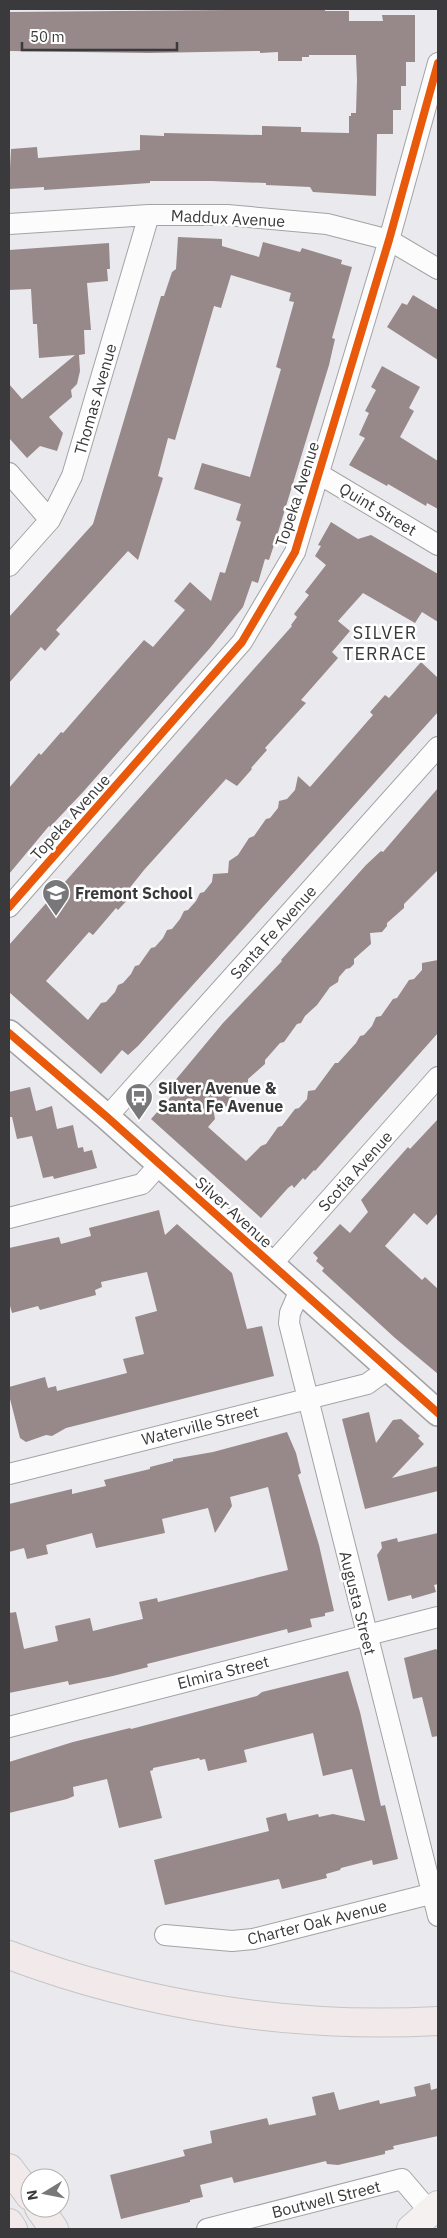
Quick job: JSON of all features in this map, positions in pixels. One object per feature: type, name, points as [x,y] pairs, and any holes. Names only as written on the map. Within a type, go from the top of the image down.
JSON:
[{"type":"highway","points":[[9,1955],[92,1982],[156,1998],[225,2011],[290,2018],[360,2022],[438,2020]]},
{"type":"highway","points":[[9,1964],[90,1990],[156,2006],[223,2018],[290,2026],[359,2030],[438,2028]]},
{"type":"highway","points":[[9,2168],[20,2183]]},
{"type":"highway","points":[[46,2218],[54,2229]]},
{"type":"highway","points":[[9,2223],[13,2229]]},
{"type":"street","name":"Topeka Avenue","points":[[9,907],[242,642],[295,552],[389,240],[438,63]]},
{"type":"street","name":"Maddux Avenue","points":[[9,224],[149,215],[227,215],[327,224],[389,240],[438,269]]},
{"type":"street","name":"Thomas Avenue","points":[[9,566],[50,520],[72,476],[149,215]]},
{"type":"street","points":[[9,473],[50,520]]},
{"type":"street","name":"Quint Street","points":[[319,474],[438,545]]},
{"type":"street","name":"Santa Fe Avenue","points":[[108,1117],[438,747]]},
{"type":"street","name":"Silver Avenue","points":[[9,1033],[108,1117],[438,1414]]},
{"type":"street","name":"Scotia Avenue","points":[[271,1264],[438,1077]]},
{"type":"street","points":[[9,1218],[142,1184],[160,1164]]},
{"type":"street","name":"Augusta Street","points":[[300,1290],[290,1313],[288,1323],[366,1635],[435,1892],[438,1916]]},
{"type":"street","name":"Waterville Street","points":[[9,1474],[367,1384],[388,1370]]},
{"type":"street","name":"Elmira Street","points":[[9,1727],[438,1617]]},
{"type":"street","name":"Charter Oak Avenue","points":[[164,1935],[232,1941],[253,1939],[435,1892]]},
{"type":"street","name":"Boutwell Street","points":[[207,2229],[402,2179],[426,2215]]},
{"type":"building","points":[[325,9],[325,11],[349,11],[349,21],[383,21],[382,15],[415,15],[415,62],[406,62],[406,86],[401,86],[401,110],[393,110],[393,134],[377,134],[376,196],[313,192],[310,187],[266,185],[266,183],[211,181],[150,181],[150,183],[44,190],[44,187],[9,189],[11,149],[37,147],[38,158],[140,150],[140,135],[164,136],[164,133],[262,135],[262,126],[301,127],[301,132],[349,133],[349,116],[351,116],[351,113],[356,113],[357,80],[356,55],[309,55],[309,57],[302,57],[302,61],[278,61],[278,52],[260,53],[260,51],[149,53],[9,51],[9,12]]},
{"type":"building","points":[[178,237],[222,239],[222,246],[259,257],[263,242],[300,252],[302,248],[342,260],[341,264],[352,267],[332,338],[335,339],[329,365],[269,560],[265,559],[258,583],[252,581],[243,607],[210,648],[83,792],[49,826],[9,874],[9,788],[39,753],[41,755],[61,732],[63,733],[144,640],[153,647],[185,610],[174,601],[190,582],[211,601],[220,572],[225,573],[241,522],[236,520],[241,504],[194,489],[202,463],[250,477],[281,369],[276,367],[294,302],[289,301],[291,293],[231,275],[221,308],[214,306],[175,440],[168,438],[158,476],[163,478],[138,560],[128,551],[56,630],[60,634],[45,651],[41,647],[9,683],[9,617],[93,524],[161,296],[164,296],[172,272],[176,269]]},
{"type":"building","points":[[109,243],[110,269],[107,269],[108,281],[87,283],[91,330],[84,330],[85,354],[79,355],[80,371],[77,384],[71,390],[72,397],[49,417],[63,433],[57,451],[40,446],[27,458],[9,438],[9,384],[22,399],[75,355],[39,358],[37,324],[33,324],[31,289],[9,290],[9,250]]},
{"type":"building","points":[[413,295],[438,310],[438,360],[387,327],[402,303],[407,305]]},
{"type":"building","points":[[382,366],[420,387],[409,408],[414,411],[400,437],[438,461],[438,509],[427,503],[426,506],[388,484],[387,486],[349,465],[365,438],[359,435],[369,413],[365,411],[376,390],[371,387]]},
{"type":"building","points":[[331,522],[358,539],[371,535],[438,574],[438,622],[422,612],[415,623],[363,593],[338,621],[350,631],[332,652],[338,658],[301,700],[306,703],[265,748],[267,750],[237,786],[226,779],[144,870],[128,890],[133,894],[118,910],[116,908],[93,935],[89,932],[46,981],[88,1020],[101,1003],[106,1002],[115,992],[118,985],[123,983],[131,974],[135,966],[139,965],[151,948],[155,947],[163,938],[167,930],[172,929],[184,911],[188,910],[196,901],[200,893],[204,892],[212,882],[213,874],[228,873],[229,861],[238,855],[249,838],[254,836],[266,819],[270,818],[278,808],[279,801],[287,799],[295,790],[298,776],[310,787],[373,715],[370,712],[385,695],[389,698],[421,662],[438,678],[438,712],[138,1046],[128,1055],[122,1050],[101,1074],[9,992],[9,945],[292,626],[297,617],[294,614],[309,595],[305,592],[326,565],[315,556],[321,546],[318,545]]},
{"type":"building","points":[[438,788],[438,870],[404,904],[404,908],[387,923],[382,932],[370,933],[371,944],[354,959],[354,964],[346,969],[339,977],[338,982],[330,987],[301,1023],[297,1024],[284,1042],[280,1043],[265,1060],[265,1064],[248,1079],[243,1088],[231,1090],[232,1101],[228,1106],[213,1108],[215,1119],[208,1127],[246,1161],[261,1146],[266,1144],[278,1127],[282,1126],[295,1109],[299,1108],[307,1099],[308,1091],[315,1090],[335,1063],[338,1063],[360,1036],[364,1035],[372,1026],[376,1017],[381,1016],[393,999],[397,998],[409,980],[414,979],[422,970],[422,963],[438,960],[438,1033],[315,1171],[305,1180],[303,1178],[294,1188],[292,1185],[288,1188],[261,1218],[151,1119],[176,1091],[172,1088],[175,1085],[173,1083],[223,1023],[282,961],[366,865],[381,851],[383,852]]},
{"type":"building","points":[[30,1087],[36,1111],[52,1106],[57,1129],[73,1125],[78,1148],[83,1147],[84,1152],[92,1150],[97,1168],[54,1179],[53,1176],[43,1178],[32,1136],[17,1139],[12,1117],[9,1117],[9,1092]]},
{"type":"building","points":[[438,1119],[438,1213],[427,1225],[414,1213],[385,1246],[422,1280],[425,1277],[438,1289],[438,1374],[395,1338],[322,1271],[324,1268],[316,1261],[318,1258],[313,1253],[340,1224],[350,1233],[368,1212],[361,1200],[408,1147],[410,1149]]},
{"type":"building","points":[[159,1210],[165,1235],[177,1224],[232,1273],[247,1329],[262,1326],[274,1376],[66,1428],[52,1436],[46,1435],[26,1442],[20,1438],[9,1395],[9,1387],[45,1377],[48,1388],[56,1386],[57,1391],[127,1373],[123,1359],[144,1354],[135,1317],[157,1311],[147,1272],[101,1282],[102,1287],[95,1290],[96,1295],[40,1310],[38,1306],[12,1313],[9,1302],[9,1248],[59,1237],[61,1244],[91,1236],[89,1228]]},
{"type":"building","points":[[369,1412],[376,1443],[393,1420],[401,1419],[420,1436],[418,1438],[424,1444],[392,1478],[438,1466],[438,1491],[365,1509],[342,1419]]},
{"type":"building","points":[[287,1432],[296,1453],[301,1473],[298,1475],[319,1545],[334,1611],[325,1613],[325,1616],[310,1619],[312,1627],[288,1633],[287,1629],[147,1664],[148,1667],[113,1676],[69,1685],[68,1681],[9,1693],[9,1613],[16,1612],[24,1649],[58,1641],[55,1626],[90,1618],[93,1631],[143,1619],[139,1602],[157,1598],[158,1602],[288,1570],[268,1487],[230,1497],[232,1506],[215,1533],[208,1508],[162,1519],[165,1533],[96,1548],[92,1533],[46,1545],[48,1554],[27,1559],[24,1548],[9,1552],[9,1504],[72,1489],[72,1494],[106,1486],[104,1480],[150,1469],[150,1467],[173,1461],[173,1459],[213,1452]]},
{"type":"building","points":[[438,1533],[438,1584],[434,1585],[436,1592],[412,1599],[411,1595],[388,1601],[377,1555],[382,1548],[381,1542],[397,1538],[398,1542]]},
{"type":"building","points":[[436,1649],[438,1651],[438,1736],[432,1737],[422,1697],[413,1699],[404,1658]]},
{"type":"building","points":[[348,1671],[360,1712],[381,1806],[385,1805],[398,1859],[373,1865],[372,1860],[341,1868],[326,1874],[327,1878],[282,1889],[279,1879],[165,1905],[154,1860],[269,1831],[266,1818],[286,1813],[288,1821],[318,1814],[319,1817],[333,1814],[365,1821],[352,1769],[323,1776],[313,1733],[244,1750],[247,1762],[208,1771],[205,1759],[200,1760],[199,1758],[153,1768],[150,1771],[162,1818],[119,1828],[107,1779],[73,1787],[74,1796],[67,1799],[9,1813],[9,1762],[73,1742],[131,1729],[257,1696],[262,1692]]},
{"type":"building","points":[[430,2083],[431,2090],[438,2088],[438,2136],[393,2146],[394,2149],[385,2151],[385,2154],[338,2165],[327,2164],[326,2161],[234,2183],[232,2177],[200,2185],[203,2197],[121,2219],[110,2175],[185,2156],[183,2150],[212,2143],[210,2131],[267,2118],[269,2125],[316,2115],[312,2097],[334,2092],[339,2110],[379,2100],[380,2104],[416,2096],[414,2087]]},
{"type":"cycle path","points":[[9,907],[242,642],[295,552],[389,240],[438,63]]},
{"type":"cycle path","points":[[9,1033],[107,1117],[438,1413]]},
{"type":"place","name":"Fremont School","points":[[56,917]]},
{"type":"place","name":"Silver Avenue & Santa Fe Avenue","points":[[139,1121]]},
{"type":"district","name":"SILVER TERRACE","points":[[385,642]]}]
